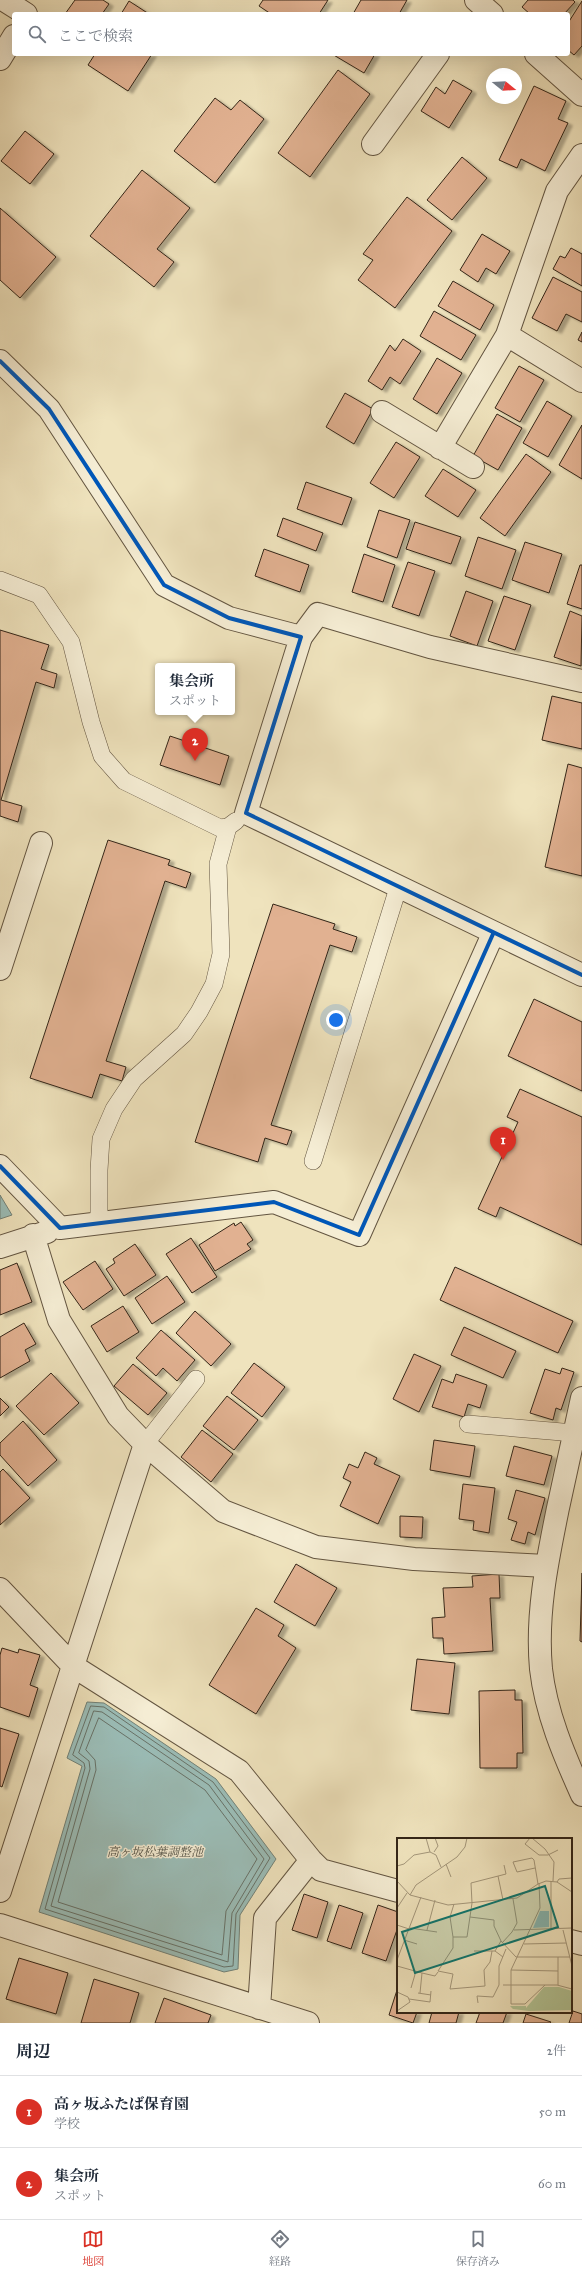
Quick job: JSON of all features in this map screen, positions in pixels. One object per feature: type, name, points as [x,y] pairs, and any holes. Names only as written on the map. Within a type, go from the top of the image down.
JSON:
[{"type":"street","points":[[4,0],[23,12]]},
{"type":"street","points":[[27,12],[36,0]]},
{"type":"street","points":[[468,12],[476,0],[490,12]]},
{"type":"street","points":[[0,59],[12,39]]},
{"type":"street","points":[[373,144],[437,56]]},
{"type":"street","points":[[538,56],[582,95]]},
{"type":"street","points":[[440,448],[507,335],[557,191],[582,155]]},
{"type":"street","points":[[507,335],[582,381]]},
{"type":"street","points":[[0,361],[49,409],[164,585],[229,618],[301,637]]},
{"type":"street","points":[[382,412],[473,467]]},
{"type":"street","points":[[582,681],[430,647],[318,614],[301,637],[246,814],[582,976]]},
{"type":"street","points":[[0,969],[40,843]]},
{"type":"street","points":[[0,1247],[60,1228],[274,1202],[359,1235],[494,934]]},
{"type":"street","points":[[0,1166],[60,1228]]},
{"type":"street","points":[[34,1235],[59,1320],[118,1416],[145,1444],[223,1511],[316,1547],[414,1559],[546,1566]]},
{"type":"street","points":[[582,1398],[578,1433],[546,1566],[539,1618],[541,1670],[550,1713],[563,1755],[582,1795]]},
{"type":"street","points":[[0,1891],[145,1444]]},
{"type":"street","points":[[0,1589],[73,1666],[239,1771],[311,1860],[321,1870],[397,1891]]},
{"type":"street","points":[[259,2008],[265,1918],[311,1860]]},
{"type":"street","points":[[0,1925],[308,2023]]},
{"type":"street","points":[[572,1940],[582,1944]]},
{"type":"lane","points":[[0,580],[39,595],[71,642],[91,722],[102,756],[124,781],[220,828],[228,827],[246,814]]},
{"type":"lane","points":[[99,1224],[99,1170],[101,1139],[114,1109],[134,1080],[184,1034],[199,1012],[214,984],[221,954],[218,864],[228,827]]},
{"type":"lane","points":[[313,1161],[398,888]]},
{"type":"lane","points":[[145,1444],[196,1379]]},
{"type":"lane","points":[[468,1424],[578,1433]]},
{"type":"water","points":[[0,1195],[12,1215],[0,1219]]},
{"type":"water","name":"高ヶ坂松葉調整池","points":[[87,1702],[104,1703],[216,1779],[276,1859],[240,1915],[238,1969],[224,1972],[39,1912],[82,1766],[67,1758]]},
{"type":"building","points":[[75,0],[103,0],[109,4],[103,12],[66,12]]},
{"type":"building","points":[[263,0],[328,0],[320,12],[268,12],[259,6]]},
{"type":"building","points":[[361,0],[407,0],[400,12],[354,12]]},
{"type":"building","points":[[528,0],[573,0],[575,2],[566,12],[528,12],[522,7]]},
{"type":"building","points":[[129,1],[146,12],[122,12]]},
{"type":"building","points":[[582,1],[582,46],[574,55],[570,52],[570,20]]},
{"type":"building","points":[[94,56],[151,56],[128,91],[88,65]]},
{"type":"building","points":[[335,56],[374,56],[364,73]]},
{"type":"building","points":[[338,70],[370,94],[310,177],[278,153]]},
{"type":"building","points":[[453,80],[472,91],[449,128],[421,111],[436,87],[445,94]]},
{"type":"building","points":[[534,86],[566,101],[558,119],[568,123],[545,171],[521,159],[517,168],[499,160]]},
{"type":"building","points":[[215,98],[231,110],[240,100],[264,119],[215,183],[174,151]]},
{"type":"building","points":[[25,131],[54,154],[30,184],[1,161]]},
{"type":"building","points":[[462,157],[487,178],[452,220],[427,200]]},
{"type":"building","points":[[142,170],[190,208],[157,249],[174,262],[154,287],[90,236]]},
{"type":"building","points":[[407,197],[452,231],[395,308],[358,280],[373,260],[363,254]]},
{"type":"building","points":[[0,208],[56,257],[20,298],[0,280]]},
{"type":"building","points":[[482,234],[510,251],[496,274],[486,268],[478,282],[460,270]]},
{"type":"building","points":[[571,248],[582,254],[582,286],[553,269],[560,256],[565,258]]},
{"type":"building","points":[[553,277],[582,292],[582,322],[566,314],[557,331],[532,318]]},
{"type":"building","points":[[453,281],[494,305],[480,330],[438,306]]},
{"type":"building","points":[[434,311],[476,335],[461,360],[420,336]]},
{"type":"building","points":[[582,332],[582,342],[578,340]]},
{"type":"building","points":[[403,339],[421,351],[400,384],[390,377],[382,390],[368,381],[390,345],[395,351]]},
{"type":"building","points":[[437,358],[462,373],[437,414],[413,399]]},
{"type":"building","points":[[519,366],[544,380],[520,422],[495,408]]},
{"type":"building","points":[[345,393],[373,409],[354,444],[326,427]]},
{"type":"building","points":[[547,401],[572,416],[548,457],[523,443]]},
{"type":"building","points":[[497,414],[522,428],[498,470],[473,456]]},
{"type":"building","points":[[582,425],[582,479],[559,465]]},
{"type":"building","points":[[396,442],[420,457],[394,498],[370,483]]},
{"type":"building","points":[[526,454],[551,472],[505,536],[480,518]]},
{"type":"building","points":[[443,469],[476,490],[458,517],[425,496]]},
{"type":"building","points":[[306,482],[352,498],[342,525],[297,509]]},
{"type":"building","points":[[379,510],[410,520],[397,558],[367,547]]},
{"type":"building","points":[[283,518],[323,533],[316,551],[277,536]]},
{"type":"building","points":[[415,522],[461,537],[451,564],[406,549]]},
{"type":"building","points":[[478,537],[516,550],[502,589],[465,576]]},
{"type":"building","points":[[525,542],[562,554],[549,593],[512,580]]},
{"type":"building","points":[[264,549],[309,565],[300,592],[255,576]]},
{"type":"building","points":[[364,554],[395,565],[383,602],[352,592]]},
{"type":"building","points":[[408,562],[435,571],[419,616],[392,607]]},
{"type":"building","points":[[580,565],[582,565],[582,609],[567,604]]},
{"type":"building","points":[[466,591],[493,601],[477,646],[450,636]]},
{"type":"building","points":[[504,596],[531,605],[515,650],[488,641]]},
{"type":"building","points":[[570,611],[582,616],[581,666],[554,657]]},
{"type":"building","points":[[0,630],[49,645],[41,669],[57,674],[54,688],[36,682],[1,800],[22,806],[18,822],[0,816]]},
{"type":"building","points":[[552,696],[582,703],[582,749],[542,740]]},
{"type":"building","points":[[170,736],[229,756],[220,785],[160,765]]},
{"type":"building","points":[[568,764],[582,768],[582,876],[545,867]]},
{"type":"building","points":[[108,840],[170,860],[168,865],[191,873],[186,888],[165,881],[106,1061],[126,1067],[122,1081],[100,1074],[92,1098],[30,1078]]},
{"type":"building","points":[[273,904],[335,924],[333,929],[357,937],[352,952],[330,945],[271,1125],[292,1131],[287,1145],[265,1138],[258,1162],[195,1142]]},
{"type":"building","points":[[534,999],[582,1022],[582,1091],[508,1056]]},
{"type":"building","points":[[520,1089],[582,1117],[582,1245],[500,1207],[496,1217],[478,1209],[518,1122],[507,1117]]},
{"type":"building","points":[[241,1222],[253,1240],[247,1244],[251,1249],[215,1271],[199,1245],[234,1223],[235,1226]]},
{"type":"building","points":[[191,1238],[217,1277],[192,1293],[166,1254]]},
{"type":"building","points":[[135,1244],[156,1275],[124,1296],[106,1269],[115,1263],[113,1259]]},
{"type":"building","points":[[95,1261],[113,1289],[83,1310],[63,1282]]},
{"type":"building","points":[[17,1263],[32,1302],[0,1315],[0,1270]]},
{"type":"building","points":[[455,1267],[573,1321],[558,1353],[440,1300]]},
{"type":"building","points":[[167,1276],[185,1302],[152,1324],[135,1298]]},
{"type":"building","points":[[123,1306],[139,1332],[107,1352],[91,1326]]},
{"type":"building","points":[[195,1311],[231,1344],[211,1366],[176,1333]]},
{"type":"building","points":[[24,1323],[36,1344],[25,1350],[30,1361],[0,1378],[0,1337]]},
{"type":"building","points":[[464,1327],[516,1351],[503,1378],[451,1355]]},
{"type":"building","points":[[161,1330],[195,1360],[177,1381],[163,1368],[156,1376],[136,1358]]},
{"type":"building","points":[[414,1354],[441,1366],[419,1412],[393,1399]]},
{"type":"building","points":[[254,1363],[285,1387],[262,1417],[231,1393]]},
{"type":"building","points":[[133,1364],[167,1393],[148,1415],[114,1386]]},
{"type":"building","points":[[562,1368],[574,1372],[561,1410],[556,1408],[553,1420],[530,1413],[545,1369],[560,1374]]},
{"type":"building","points":[[51,1373],[79,1403],[44,1435],[16,1406]]},
{"type":"building","points":[[456,1374],[487,1385],[480,1408],[468,1404],[464,1417],[432,1407],[442,1379],[453,1383]]},
{"type":"building","points":[[227,1396],[258,1420],[234,1450],[203,1426]]},
{"type":"building","points":[[0,1398],[9,1407],[0,1416]]},
{"type":"building","points":[[23,1421],[57,1460],[28,1486],[0,1455],[0,1443]]},
{"type":"building","points":[[202,1430],[233,1454],[211,1482],[181,1457]]},
{"type":"building","points":[[434,1440],[475,1446],[470,1477],[430,1470]]},
{"type":"building","points":[[514,1446],[552,1456],[544,1485],[506,1476]]},
{"type":"building","points":[[365,1452],[377,1458],[374,1464],[400,1476],[378,1524],[340,1506],[351,1482],[343,1478],[349,1464],[358,1468]]},
{"type":"building","points":[[3,1469],[30,1498],[0,1525],[0,1472]]},
{"type":"building","points":[[463,1484],[495,1488],[489,1533],[473,1530],[474,1521],[459,1519]]},
{"type":"building","points":[[516,1490],[545,1498],[535,1535],[528,1532],[525,1544],[511,1540],[517,1522],[508,1519]]},
{"type":"building","points":[[400,1516],[423,1517],[422,1538],[400,1537]]},
{"type":"building","points":[[296,1564],[337,1588],[315,1626],[274,1602]]},
{"type":"building","points":[[582,1573],[582,1642],[580,1641]]},
{"type":"building","points":[[499,1574],[500,1598],[490,1598],[493,1651],[444,1654],[443,1638],[433,1638],[432,1618],[445,1617],[443,1588],[473,1587],[472,1576]]},
{"type":"building","points":[[256,1608],[284,1625],[278,1636],[296,1648],[256,1714],[209,1685]]},
{"type":"building","points":[[2,1648],[18,1653],[19,1649],[40,1655],[30,1685],[38,1688],[29,1717],[0,1707],[0,1655]]},
{"type":"building","points":[[417,1659],[455,1663],[449,1714],[411,1710]]},
{"type":"building","points":[[515,1690],[515,1700],[522,1700],[523,1753],[517,1753],[517,1768],[480,1768],[479,1691]]},
{"type":"building","points":[[0,1728],[19,1734],[2,1787],[0,1786]]},
{"type":"building","points":[[304,1894],[328,1902],[317,1938],[292,1930]]},
{"type":"building","points":[[339,1905],[363,1913],[351,1949],[327,1941]]},
{"type":"building","points":[[378,1905],[397,1912],[397,1930],[386,1961],[362,1953]]},
{"type":"building","points":[[19,1958],[68,1973],[56,2014],[6,1999]]},
{"type":"building","points":[[94,1979],[139,1993],[130,2023],[81,2023]]},
{"type":"building","points":[[397,1990],[397,2013],[417,2013],[413,2023],[389,2015]]},
{"type":"building","points":[[164,1998],[211,2015],[208,2023],[155,2023]]},
{"type":"building","points":[[573,2011],[582,2014],[582,2023],[569,2023]]},
{"type":"building","points":[[432,2013],[459,2013],[456,2023],[429,2023]]},
{"type":"building","points":[[480,2013],[507,2013],[503,2023],[476,2023]]},
{"type":"building","points":[[526,2014],[551,2022],[523,2023]]},
{"type":"cycle path","points":[[0,361],[49,409],[164,585],[229,618],[301,637],[246,813],[582,975]]},
{"type":"cycle path","points":[[0,1166],[60,1228],[274,1202],[359,1235],[493,934]]},
{"type":"place","name":"集会所","points":[[195,761]]},
{"type":"place","name":"高ヶ坂ふたば保育園","points":[[503,1160]]}]
